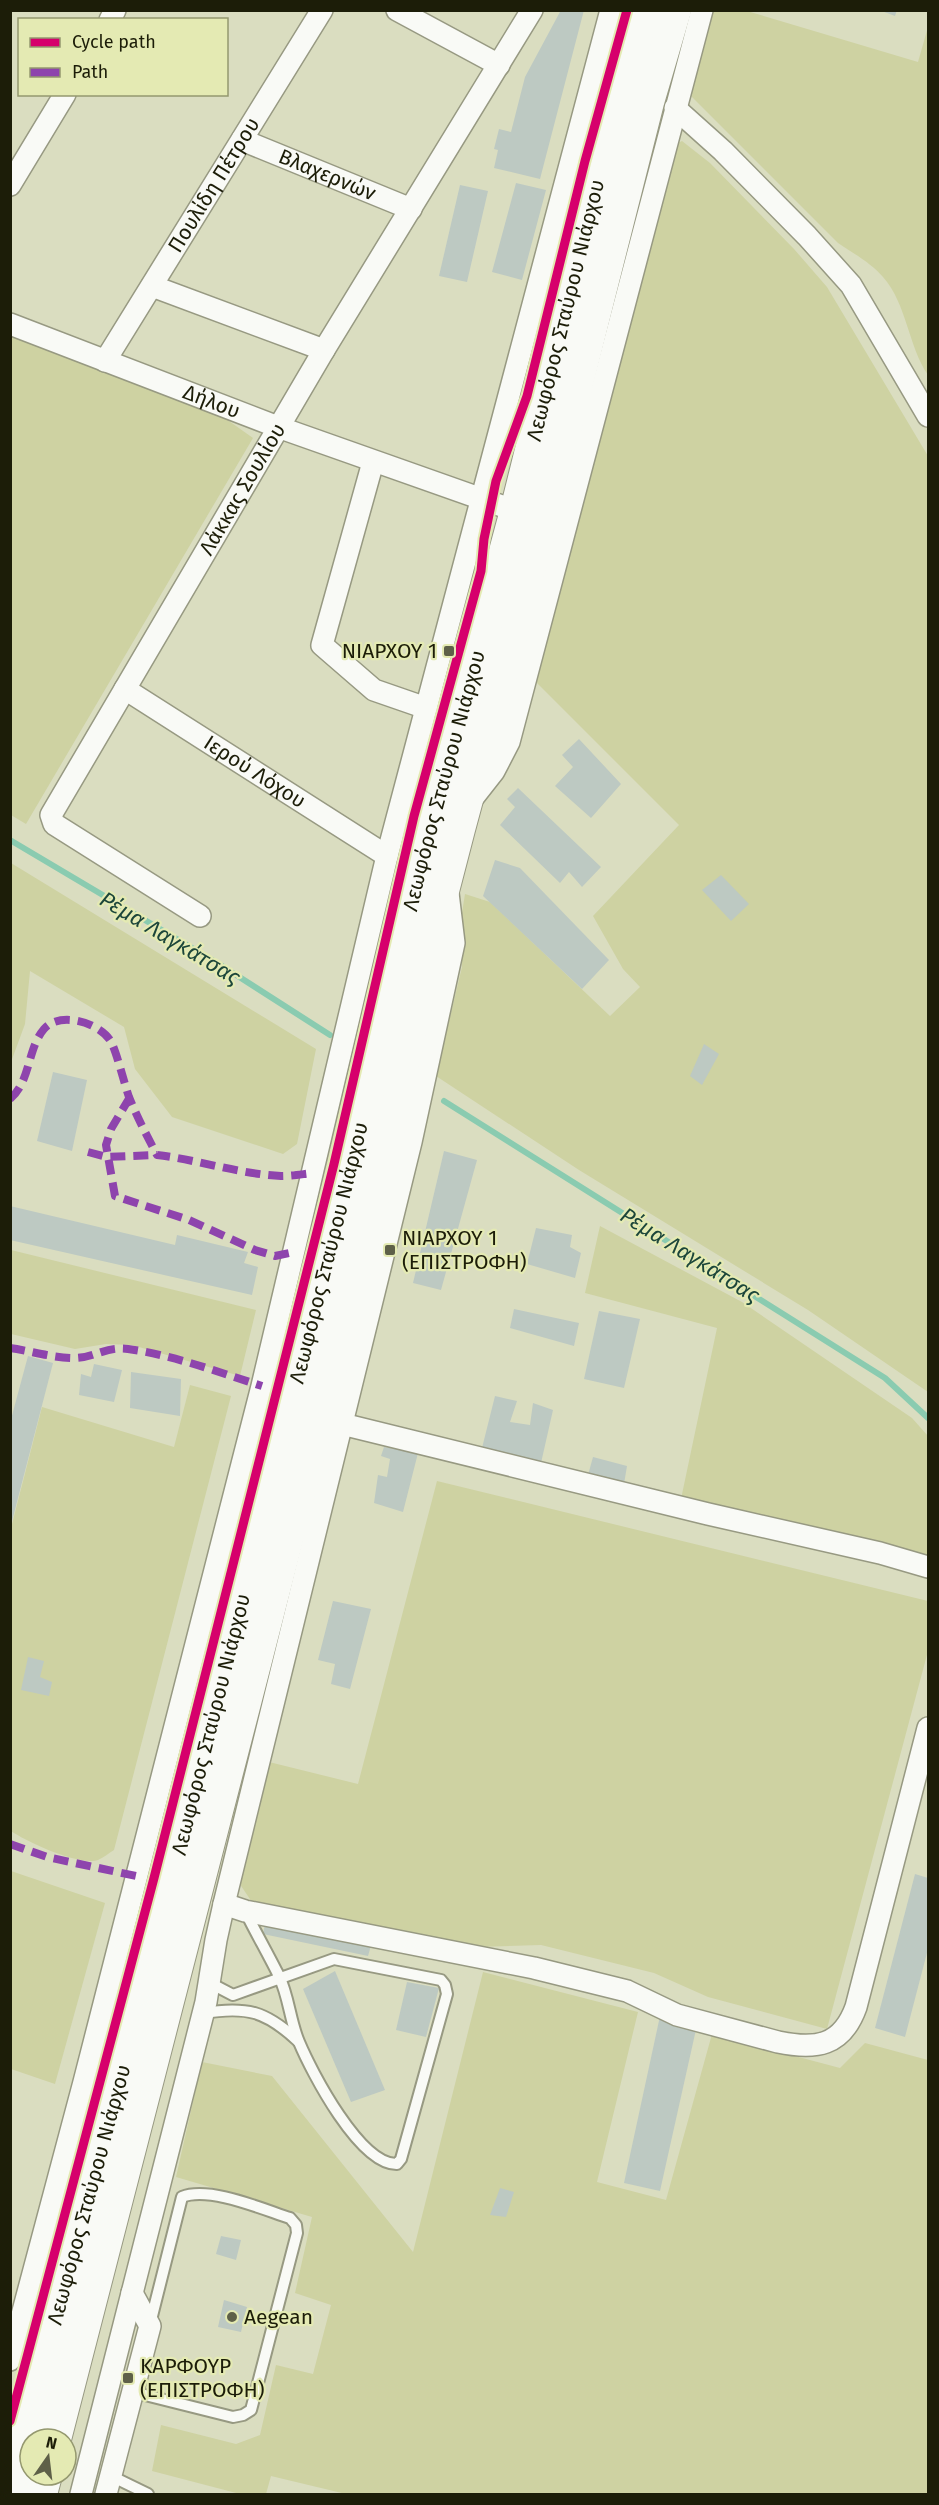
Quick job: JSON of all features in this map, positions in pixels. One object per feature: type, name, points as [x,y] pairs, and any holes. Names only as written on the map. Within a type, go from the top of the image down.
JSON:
[{"type":"main road","name":"Λεωφόρος Σταύρου Νιάρχου","points":[[12,2494],[56,2316],[156,1946],[357,1140],[420,867],[516,511],[609,134],[644,10]]},
{"type":"main road","name":"Λεωφόρος Σταύρου Νιάρχου","points":[[58,2427],[325,1392],[375,1191],[446,878],[544,514],[648,102],[675,10]]},
{"type":"street","name":"Πουλίδη Πέτρου","points":[[105,361],[322,10]]},
{"type":"street","points":[[398,10],[499,65]]},
{"type":"street","name":"Λάκκας Σουλίου","points":[[200,916],[54,824],[51,816],[324,350],[532,10]]},
{"type":"street","points":[[10,2360],[84,2082],[262,1386],[387,856],[611,10]]},
{"type":"street","points":[[465,808],[494,771],[508,742],[702,10]]},
{"type":"street","points":[[10,185],[64,96]]},
{"type":"street","points":[[675,108],[723,151],[851,285],[928,416]]},
{"type":"street","name":"Βλαχερνών","points":[[242,140],[411,209]]},
{"type":"street","points":[[152,286],[324,350]]},
{"type":"street","name":"Δήλου","points":[[10,324],[278,428],[516,511]]},
{"type":"street","points":[[373,462],[322,645],[374,690],[426,708]]},
{"type":"street","name":"Ιερού Λόχου","points":[[125,689],[387,856]]},
{"type":"street","points":[[81,2494],[203,2013],[224,1904],[411,1142],[454,943],[446,878]]},
{"type":"street","points":[[342,1424],[880,1553],[928,1567]]},
{"type":"street","points":[[224,1904],[245,1911],[534,1968],[627,1991],[677,2015],[778,2042],[795,2045],[827,2042],[845,2030],[856,2007],[928,1728]]},
{"type":"street","points":[[108,2485],[150,2326],[132,2293]]},
{"type":"lane","points":[[210,1983],[232,1995],[279,1978],[334,1959],[441,1980],[447,1994],[401,2159],[397,2164],[390,2164],[380,2159],[364,2146],[327,2098],[298,2042],[279,1978],[245,1911]]},
{"type":"lane","points":[[203,2013],[249,2010],[280,2024],[298,2042]]},
{"type":"lane","points":[[134,2392],[233,2417],[251,2410],[297,2233],[296,2225],[290,2218],[213,2195],[195,2193],[182,2197],[150,2326]]},
{"type":"lane","points":[[108,2485],[148,2494]]},
{"type":"green space","points":[[711,11],[747,11],[918,62],[928,27],[928,375],[921,364],[903,312],[883,277],[838,243],[687,92]]},
{"type":"green space","points":[[682,141],[710,163],[794,249],[827,287],[928,456],[928,1392],[808,1310],[579,1170],[436,1076],[462,967],[461,919],[465,894],[490,902],[610,1016],[640,987],[623,969],[593,916],[679,825],[532,678],[571,548],[674,145]]},
{"type":"green space","points":[[11,332],[219,414],[253,438],[26,824],[11,815]]},
{"type":"green space","points":[[11,863],[316,1049],[297,1144],[283,1154],[172,1117],[135,1069],[124,1027],[30,971],[25,1024],[11,1062]]},
{"type":"green space","points":[[600,1226],[742,1302],[912,1418],[928,1436],[928,1560],[681,1499],[717,1328],[585,1293]]},
{"type":"green space","points":[[11,1250],[256,1310],[240,1376],[132,1345],[106,1344],[75,1349],[11,1334]]},
{"type":"green space","points":[[190,1385],[231,1396],[114,1850],[98,1860],[79,1860],[41,1847],[11,1831],[11,1528],[42,1407],[174,1447]]},
{"type":"green space","points":[[437,1481],[928,1601],[928,1651],[827,2029],[708,1997],[654,1973],[541,1945],[477,1947],[254,1905],[235,1877],[265,1761],[358,1784]]},
{"type":"green space","points":[[11,1871],[105,1903],[55,2084],[11,2069]]},
{"type":"green space","points":[[483,1972],[638,2012],[597,2182],[666,2200],[712,2034],[840,2068],[865,2043],[928,2060],[928,2494],[346,2494],[271,2476],[266,2494],[240,2494],[152,2471],[161,2425],[236,2444],[260,2435],[276,2365],[313,2374],[331,2305],[295,2293],[312,2217],[176,2177],[202,2062],[272,2076],[413,2252]]},
{"type":"building","points":[[561,10],[584,10],[540,179],[494,168],[498,150],[494,149],[499,129],[511,132],[525,77]]},
{"type":"building","points":[[879,10],[897,10],[895,16]]},
{"type":"building","points":[[516,183],[546,190],[522,280],[492,272]]},
{"type":"building","points":[[460,185],[488,191],[467,282],[439,276]]},
{"type":"building","points":[[579,739],[621,784],[591,818],[555,786],[573,767],[562,755]]},
{"type":"building","points":[[518,788],[601,867],[582,887],[569,872],[560,883],[500,825],[515,807],[507,799]]},
{"type":"building","points":[[495,860],[520,868],[609,960],[582,989],[483,896]]},
{"type":"building","points":[[721,875],[749,904],[731,921],[702,890]]},
{"type":"building","points":[[704,1044],[719,1054],[702,1085],[690,1076]]},
{"type":"building","points":[[53,1072],[87,1080],[72,1151],[37,1141]]},
{"type":"building","points":[[444,1151],[477,1160],[441,1290],[413,1283]]},
{"type":"building","points":[[10,1206],[175,1245],[177,1235],[248,1252],[244,1263],[258,1267],[252,1295],[10,1240]]},
{"type":"building","points":[[536,1228],[572,1235],[570,1247],[581,1253],[575,1278],[527,1264]]},
{"type":"building","points":[[514,1309],[579,1323],[574,1346],[510,1328]]},
{"type":"building","points":[[599,1311],[640,1319],[624,1388],[584,1379]]},
{"type":"building","points":[[28,1356],[53,1363],[11,1525],[10,1423]]},
{"type":"building","points":[[94,1364],[122,1370],[114,1402],[79,1395],[81,1374],[91,1377]]},
{"type":"building","points":[[131,1372],[181,1379],[180,1416],[130,1408]]},
{"type":"building","points":[[495,1396],[517,1401],[510,1422],[530,1425],[533,1403],[553,1410],[541,1463],[482,1448]]},
{"type":"building","points":[[384,1447],[418,1453],[403,1512],[374,1503],[378,1475],[387,1477],[390,1459],[381,1456]]},
{"type":"building","points":[[593,1457],[627,1466],[624,1484],[588,1475]]},
{"type":"building","points":[[333,1601],[371,1609],[350,1689],[331,1684],[335,1664],[318,1660]]},
{"type":"building","points":[[28,1657],[44,1661],[40,1677],[52,1682],[49,1696],[21,1690]]},
{"type":"building","points":[[915,1874],[928,1878],[928,1949],[905,2037],[875,2028]]},
{"type":"building","points":[[266,1919],[372,1942],[368,1956],[263,1934]]},
{"type":"building","points":[[335,1971],[385,2090],[351,2102],[303,1989]]},
{"type":"building","points":[[407,1982],[439,1988],[426,2037],[396,2030]]},
{"type":"building","points":[[660,2016],[697,2025],[660,2191],[624,2183]]},
{"type":"building","points":[[500,2188],[514,2192],[506,2217],[490,2215]]},
{"type":"building","points":[[221,2236],[241,2240],[236,2260],[216,2254]]},
{"type":"building","name":"Aegean","points":[[224,2300],[247,2307],[241,2332],[218,2327]]},
{"type":"waterway","name":"Ρέμα Λαγκάτσας","points":[[10,840],[219,964],[330,1035]]},
{"type":"waterway","name":"Ρέμα Λαγκάτσας","points":[[444,1101],[885,1378],[928,1418]]},
{"type":"marked path","points":[[10,1099],[22,1083],[34,1046],[44,1029],[59,1021],[78,1021],[97,1028],[110,1040],[129,1097],[157,1155],[265,1175],[285,1176],[313,1173]]},
{"type":"marked path","points":[[130,1097],[111,1129],[106,1145],[115,1196],[189,1220],[255,1250],[275,1256],[294,1252]]},
{"type":"marked path","points":[[88,1152],[107,1157],[157,1155]]},
{"type":"marked path","points":[[10,1348],[66,1358],[88,1356],[113,1349],[128,1349],[179,1360],[262,1386]]},
{"type":"marked path","points":[[10,1844],[47,1857],[136,1876]]},
{"type":"cycle path","points":[[10,2421],[154,1878],[334,1164],[414,816],[481,571],[484,539],[496,481],[527,396],[585,161],[627,10]]},
{"type":"place","name":"ΝΙΑΡΧΟΥ 1","points":[[449,651]]},
{"type":"place","name":"ΝΙΑΡΧΟΥ 1 (ΕΠΙΣΤΡΟΦΗ)","points":[[390,1250]]},
{"type":"place","name":"Aegean","points":[[232,2317]]},
{"type":"place","name":"ΚΑΡΦΟΥΡ (ΕΠΙΣΤΡΟΦΗ)","points":[[128,2378]]}]
